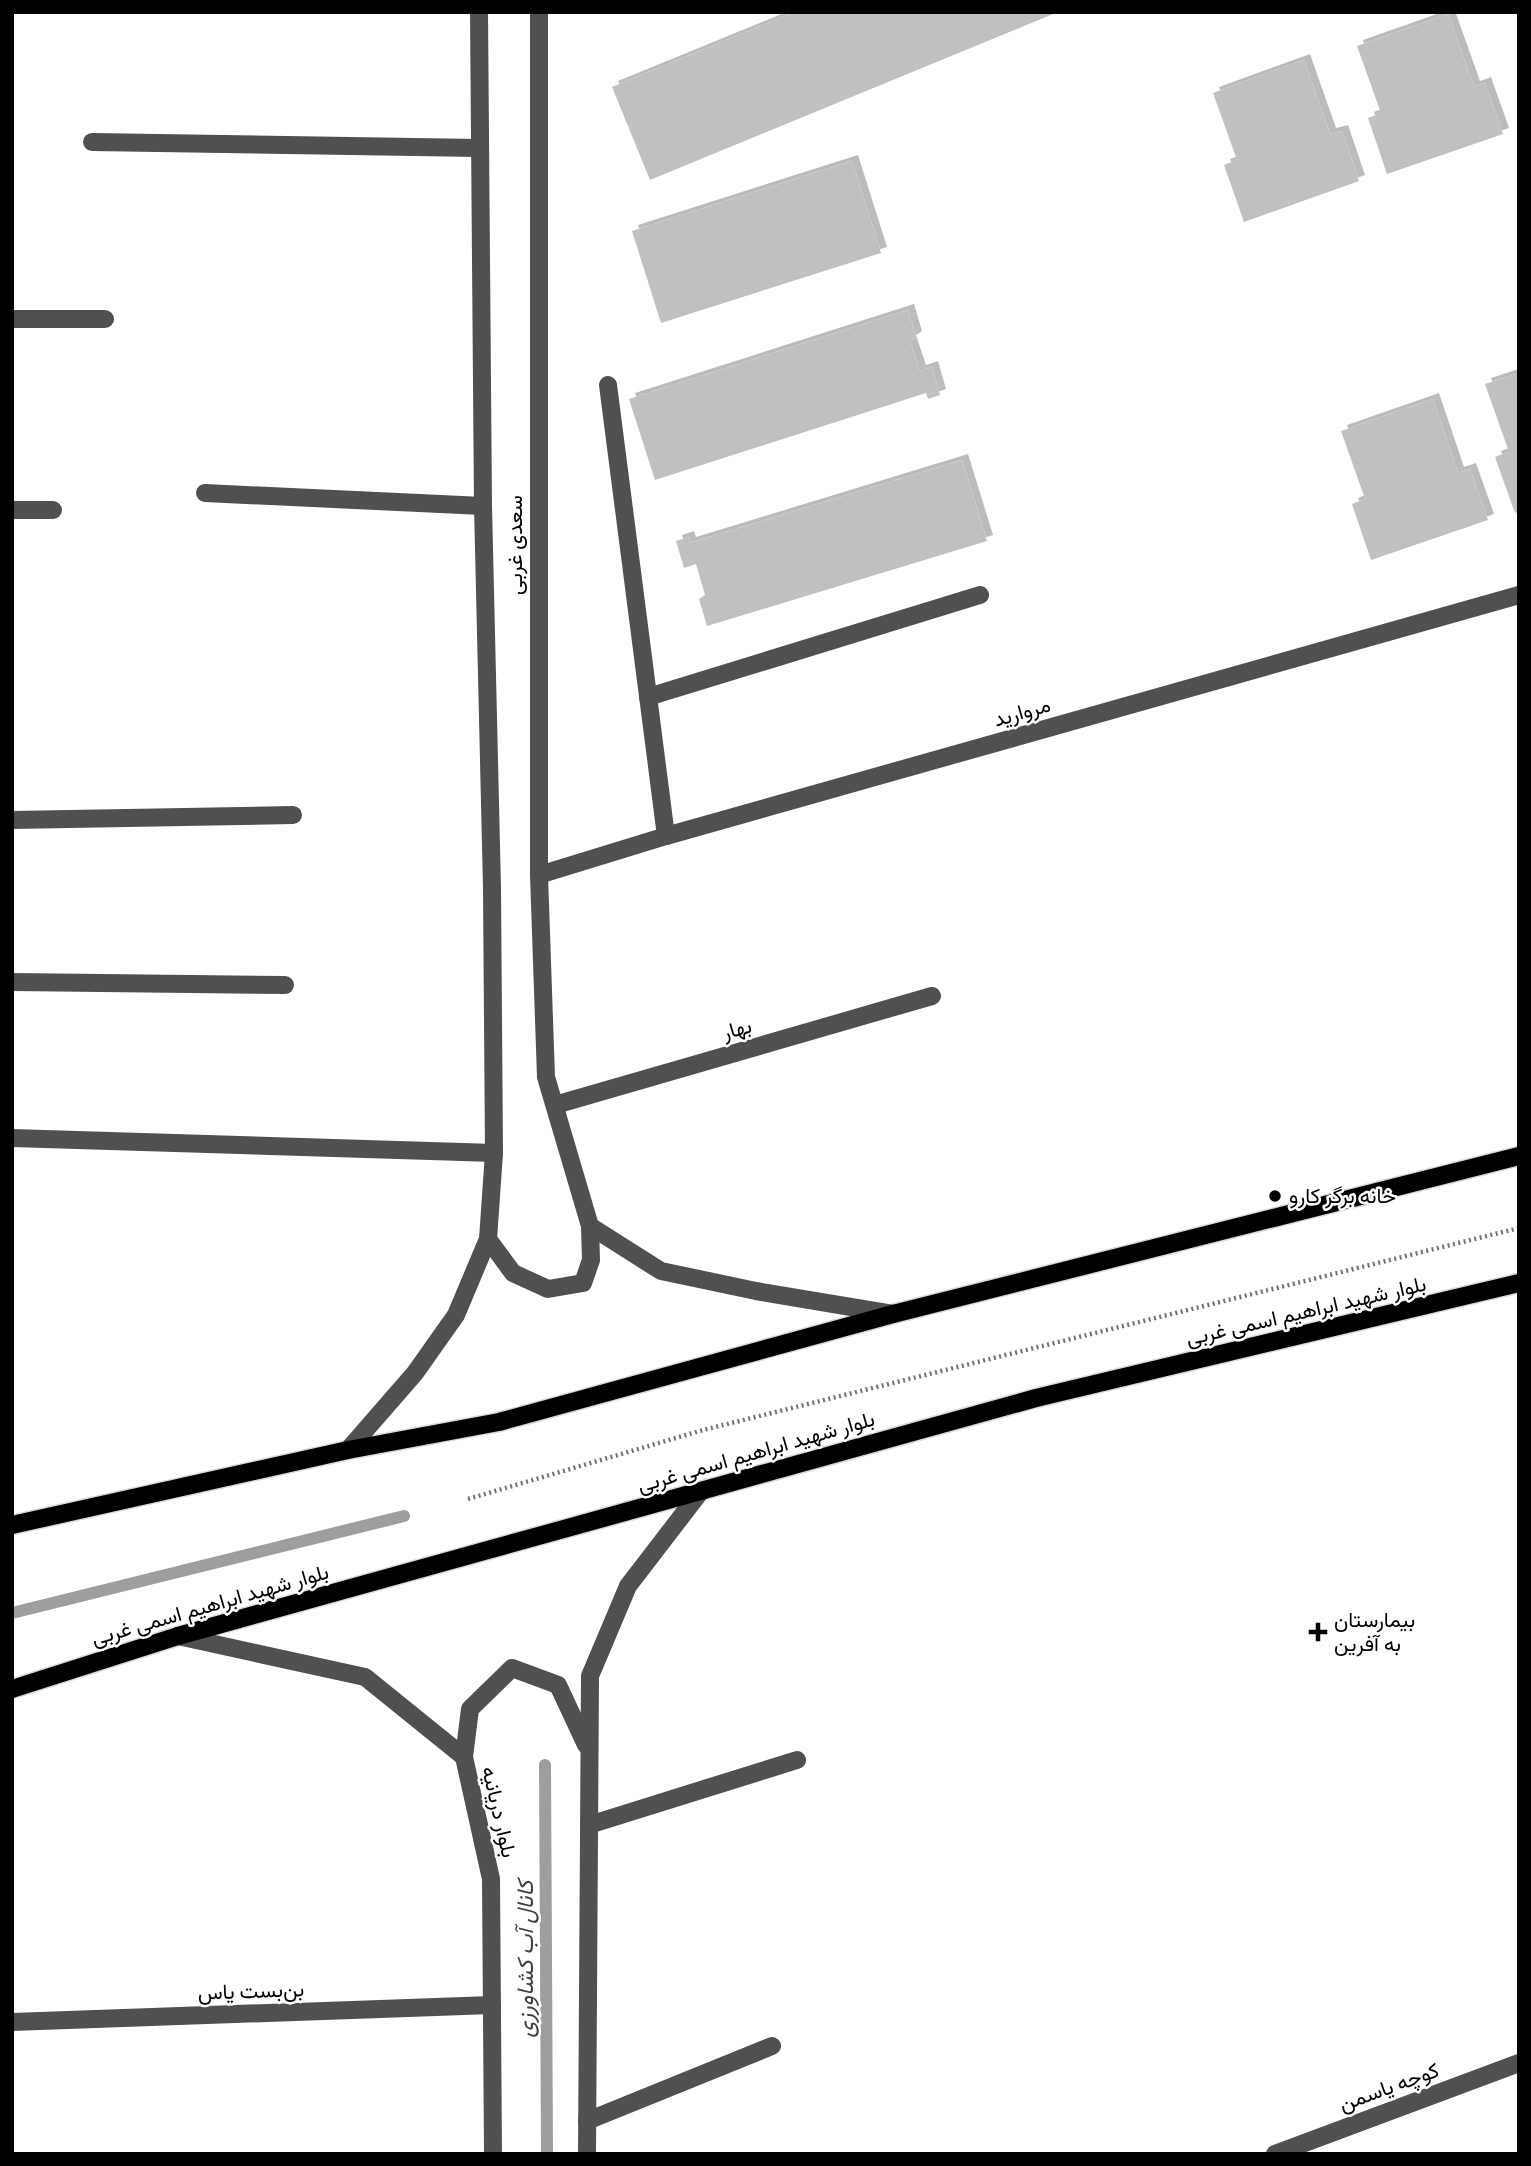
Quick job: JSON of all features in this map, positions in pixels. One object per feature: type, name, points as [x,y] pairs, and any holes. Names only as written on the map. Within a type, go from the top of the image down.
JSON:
[{"type":"main road","points":[[12,1525],[348,1450],[499,1422],[893,1314],[1519,1156]]},
{"type":"main road","name":"بلوار شهید ابراهیم اسمی غربی","points":[[12,1689],[178,1636],[1036,1398],[1519,1283]]},
{"type":"street","name":"سعدی غربی","points":[[348,1450],[415,1373],[456,1315],[488,1239],[494,1153],[479,12]]},
{"type":"street","name":"سعدی غربی","points":[[488,1239],[513,1273],[548,1289],[583,1283],[591,1260],[590,1226],[546,1077],[539,875],[538,12]]},
{"type":"street","points":[[92,142],[480,148]]},
{"type":"street","points":[[12,319],[106,319]]},
{"type":"street","points":[[608,385],[666,836]]},
{"type":"street","points":[[205,493],[484,506]]},
{"type":"street","points":[[12,510],[53,510]]},
{"type":"street","points":[[648,697],[979,595]]},
{"type":"street","name":"مروارید","points":[[539,875],[666,836],[1519,595]]},
{"type":"street","points":[[12,820],[293,815]]},
{"type":"street","points":[[12,982],[285,985]]},
{"type":"street","name":"بهار","points":[[555,1105],[932,996]]},
{"type":"street","points":[[12,1138],[494,1153]]},
{"type":"street","points":[[590,1226],[661,1271],[893,1314]]},
{"type":"street","points":[[587,2154],[590,1676],[628,1586],[701,1491]]},
{"type":"street","name":"بلوار دریانیه","points":[[178,1636],[365,1677],[464,1757],[491,1879],[493,2154]]},
{"type":"street","points":[[464,1757],[470,1709],[512,1668],[558,1685],[589,1751]]},
{"type":"street","points":[[589,1825],[797,1760]]},
{"type":"street","name":"بن‌بست یاس","points":[[12,2022],[492,2005]]},
{"type":"street","points":[[587,2121],[772,2046]]},
{"type":"street","name":"کوچه یاسمن","points":[[1275,2154],[1519,2063]]},
{"type":"path","points":[[468,1499],[703,1430],[1519,1228]]},
{"type":"building","points":[[795,12],[1058,12],[650,180],[612,87]]},
{"type":"building","points":[[1448,14],[1474,87],[1485,83],[1503,134],[1387,174],[1368,118],[1381,113],[1357,46]]},
{"type":"building","points":[[1304,60],[1330,134],[1342,131],[1359,181],[1244,222],[1224,165],[1237,160],[1213,93]]},
{"type":"building","points":[[852,161],[881,253],[661,323],[632,231]]},
{"type":"building","points":[[908,310],[916,337],[910,341],[920,371],[932,367],[940,395],[928,399],[926,393],[655,480],[629,399]]},
{"type":"building","points":[[1519,373],[1519,512],[1515,513],[1495,457],[1509,452],[1485,384]]},
{"type":"building","points":[[1433,399],[1458,473],[1470,469],[1488,520],[1371,560],[1352,504],[1365,499],[1341,431]]},
{"type":"building","points":[[962,460],[987,541],[707,626],[699,599],[705,595],[696,564],[684,568],[676,541],[688,537],[690,543]]},
{"type":"waterway","points":[[12,1613],[404,1516]]},
{"type":"waterway","name":"کانال آب کشاورزی","points":[[545,1765],[547,2154]]},
{"type":"place","name":"خانه برگر کارو","points":[[1275,1196]]},
{"type":"place","name":"بیمارستان به آفرین","points":[[1318,1632]]}]
